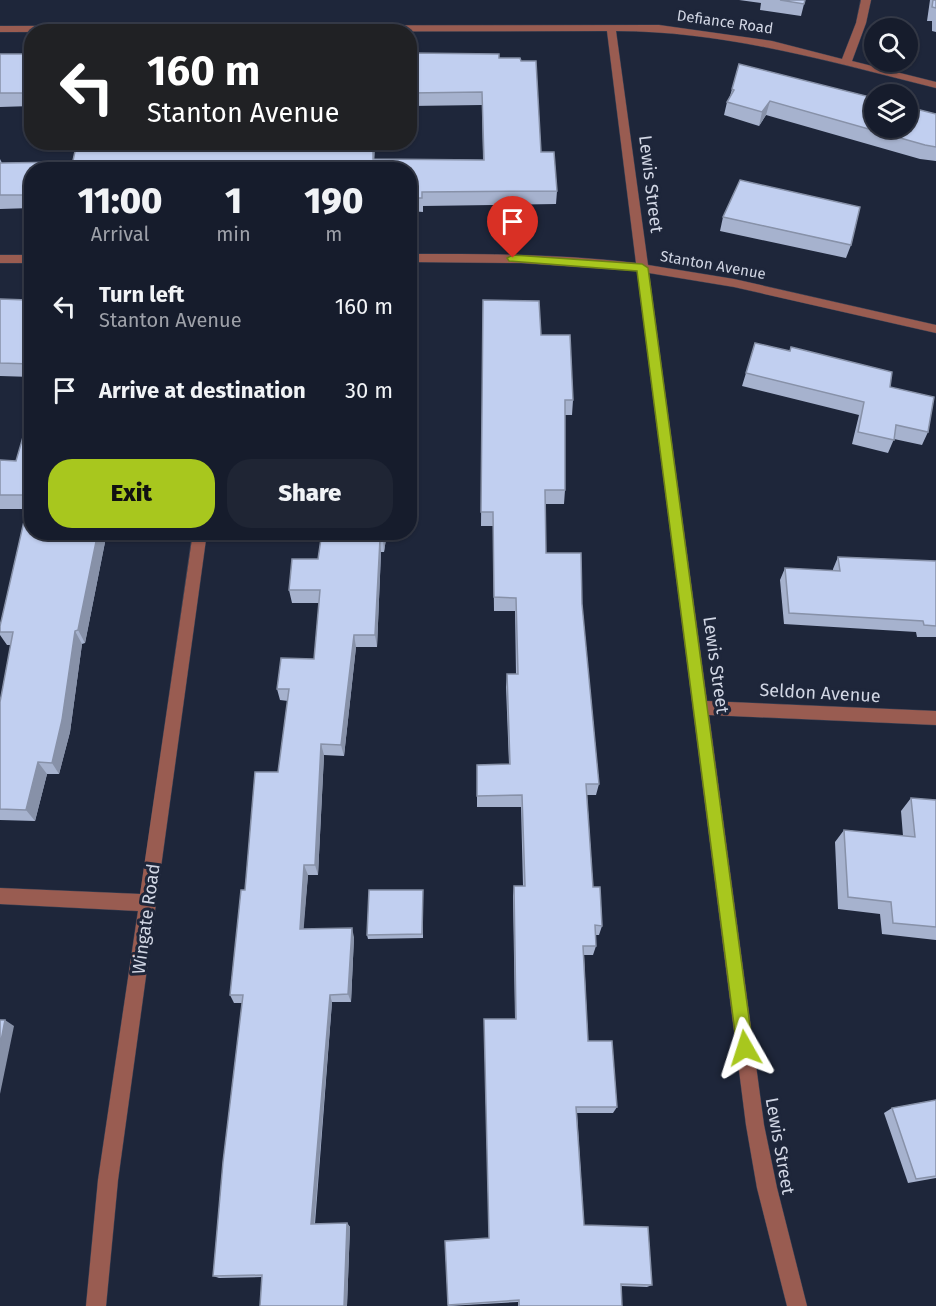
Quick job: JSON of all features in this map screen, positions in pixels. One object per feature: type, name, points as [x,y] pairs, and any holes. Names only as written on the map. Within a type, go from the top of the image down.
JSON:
[{"type":"street","points":[[846,62],[861,23],[866,0]]},
{"type":"street","name":"Lewis Street","points":[[611,27],[755,1125],[767,1188],[797,1306]]},
{"type":"street","name":"Defiance Road","points":[[417,28],[659,28],[732,37],[936,85]]},
{"type":"street","name":"Defiance Road","points":[[0,29],[24,29]]},
{"type":"street","name":"Stanton Avenue","points":[[417,258],[513,258],[642,268],[776,291],[936,329]]},
{"type":"street","points":[[0,259],[24,259]]},
{"type":"street","name":"Wingate Road","points":[[96,1306],[108,1180],[199,540]]},
{"type":"street","name":"Seldon Avenue","points":[[702,708],[936,718]]},
{"type":"street","points":[[0,896],[148,903]]},
{"type":"building","points":[[780,0],[805,0],[804,4]]},
{"type":"building","points":[[933,0],[936,0],[936,8],[932,7]]},
{"type":"building","points":[[417,53],[499,54],[499,58],[536,61],[541,152],[554,152],[557,191],[422,192],[422,198],[417,198],[417,162],[73,162],[75,150],[373,150],[373,159],[484,160],[482,92],[417,93]]},
{"type":"building","points":[[0,54],[24,54],[24,93],[0,93]]},
{"type":"building","points":[[739,64],[864,95],[864,128],[770,101],[762,112],[727,102],[734,90],[732,89]]},
{"type":"building","points":[[918,110],[936,114],[936,147],[900,138],[918,138]]},
{"type":"building","points":[[0,163],[24,163],[24,195],[0,195]]},
{"type":"building","points":[[740,180],[860,207],[851,245],[723,217]]},
{"type":"building","points":[[0,299],[24,300],[24,364],[0,363]]},
{"type":"building","points":[[483,300],[539,301],[541,335],[570,335],[573,400],[565,400],[565,490],[545,490],[546,553],[581,553],[582,604],[599,784],[586,784],[593,887],[600,887],[602,926],[595,925],[596,946],[583,946],[588,1041],[612,1041],[617,1107],[576,1107],[584,1225],[648,1227],[652,1285],[621,1284],[622,1306],[519,1306],[519,1300],[448,1305],[445,1241],[489,1238],[484,1019],[516,1019],[514,886],[525,886],[522,795],[477,796],[477,765],[510,764],[507,674],[518,674],[516,598],[494,597],[493,512],[481,512]]},
{"type":"building","points":[[755,343],[790,351],[791,347],[892,372],[890,387],[934,397],[928,432],[896,425],[894,440],[858,432],[864,402],[746,373]]},
{"type":"building","points":[[24,437],[24,495],[0,495],[0,460],[16,461]]},
{"type":"building","points":[[24,521],[24,540],[96,540],[78,630],[75,631],[62,720],[52,763],[38,762],[26,810],[0,809],[0,702],[13,632],[0,632]]},
{"type":"building","points":[[321,540],[380,540],[375,635],[354,635],[341,745],[321,744],[315,865],[304,865],[300,929],[352,928],[348,994],[330,995],[311,1224],[347,1223],[344,1306],[260,1306],[262,1275],[213,1276],[223,1162],[243,995],[230,995],[241,890],[245,890],[255,772],[278,772],[289,689],[277,689],[281,658],[314,659],[320,590],[289,590],[292,559],[318,559]]},
{"type":"building","points":[[838,557],[936,561],[936,626],[924,625],[923,621],[789,613],[785,568],[840,571]]},
{"type":"building","points":[[911,798],[936,800],[936,927],[893,923],[891,902],[848,897],[844,830],[915,837]]},
{"type":"building","points":[[369,890],[423,890],[422,934],[367,935]]},
{"type":"building","points":[[0,1020],[5,1020],[0,1046]]},
{"type":"building","points":[[936,1100],[936,1176],[916,1179],[892,1108]]},
{"type":"route","points":[[513,258],[642,268],[702,708],[745,1048]]}]
